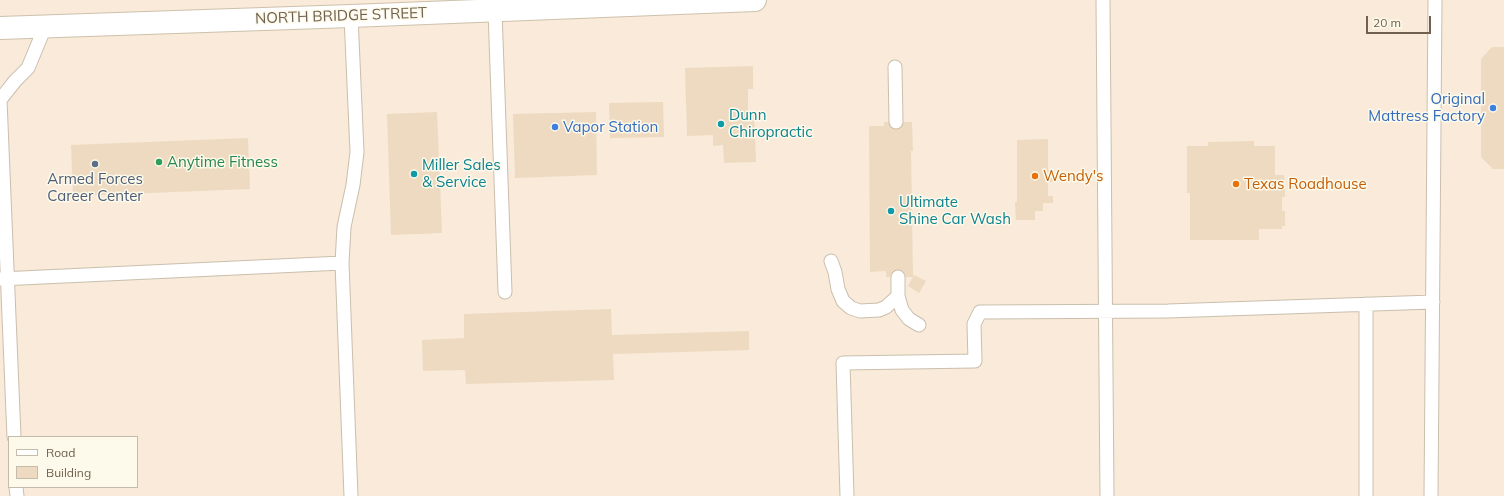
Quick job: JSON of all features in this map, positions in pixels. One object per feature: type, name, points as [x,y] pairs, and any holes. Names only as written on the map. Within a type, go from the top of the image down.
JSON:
[{"type":"main road","name":"NORTH BRIDGE STREET","points":[[0,28],[755,0]]},
{"type":"lane","points":[[1103,0],[1107,496]]},
{"type":"lane","points":[[1430,496],[1435,0]]},
{"type":"lane","points":[[495,10],[505,292]]},
{"type":"lane","points":[[351,16],[357,152],[353,185],[344,227],[342,263],[352,496]]},
{"type":"lane","points":[[14,436],[4,279],[0,100],[15,81],[28,68],[45,27]]},
{"type":"lane","points":[[895,67],[896,122]]},
{"type":"lane","points":[[831,261],[835,272],[838,289],[843,301],[851,308],[860,311],[879,310],[886,307],[898,296]]},
{"type":"lane","points":[[4,279],[342,263]]},
{"type":"lane","points":[[898,277],[898,296],[902,310],[909,319],[919,325]]},
{"type":"lane","points":[[846,496],[843,363],[975,361],[974,324],[980,312],[1106,310],[1168,311],[1433,302]]},
{"type":"lane","points":[[1366,304],[1366,496]]},
{"type":"shaded area","points":[[0,0],[1504,0],[1504,496],[0,496]]},
{"type":"building","name":"Original Mattress Factory","points":[[1492,47],[1504,47],[1504,169],[1493,169],[1481,157],[1481,59]]},
{"type":"building","name":"Dunn Chiropractic","points":[[753,66],[753,89],[748,89],[748,114],[754,114],[756,162],[724,163],[723,145],[713,146],[713,135],[687,136],[685,68]]},
{"type":"building","points":[[663,102],[664,137],[610,138],[609,103]]},
{"type":"building","name":"Miller Sales & Service","points":[[437,112],[442,233],[391,235],[387,114]]},
{"type":"building","points":[[596,112],[597,175],[515,178],[513,114]]},
{"type":"building","name":"Ultimate Shine Car Wash","points":[[884,122],[912,122],[913,277],[886,277],[886,271],[870,272],[869,126],[884,126]]},
{"type":"building","points":[[248,138],[250,189],[73,196],[71,145]]},
{"type":"building","name":"Wendy's","points":[[1048,139],[1048,170],[1052,170],[1053,182],[1048,182],[1048,196],[1053,196],[1053,203],[1043,203],[1043,211],[1035,211],[1035,220],[1016,220],[1015,202],[1017,202],[1017,140]]},
{"type":"building","name":"Texas Roadhouse","points":[[1254,141],[1254,146],[1275,146],[1275,175],[1284,175],[1285,197],[1282,197],[1282,211],[1285,211],[1285,226],[1282,226],[1282,229],[1259,229],[1259,240],[1190,240],[1190,193],[1187,193],[1187,146],[1208,146],[1208,142]]},
{"type":"building","points":[[914,275],[926,281],[919,293],[908,286]]},
{"type":"building","points":[[611,309],[612,335],[749,331],[749,350],[613,354],[614,380],[466,384],[465,370],[423,371],[422,340],[464,338],[464,314]]},
{"type":"place","name":"Original Mattress Factory","points":[[1493,108]]},
{"type":"place","name":"Dunn Chiropractic","points":[[721,124]]},
{"type":"place","name":"Vapor Station","points":[[555,127]]},
{"type":"place","name":"Anytime Fitness","points":[[159,162]]},
{"type":"place","name":"Armed Forces Career Center","points":[[95,164]]},
{"type":"place","name":"Miller Sales & Service","points":[[414,174]]},
{"type":"place","name":"Wendy's","points":[[1035,176]]},
{"type":"place","name":"Texas Roadhouse","points":[[1236,184]]},
{"type":"place","name":"Ultimate Shine Car Wash","points":[[891,211]]}]
